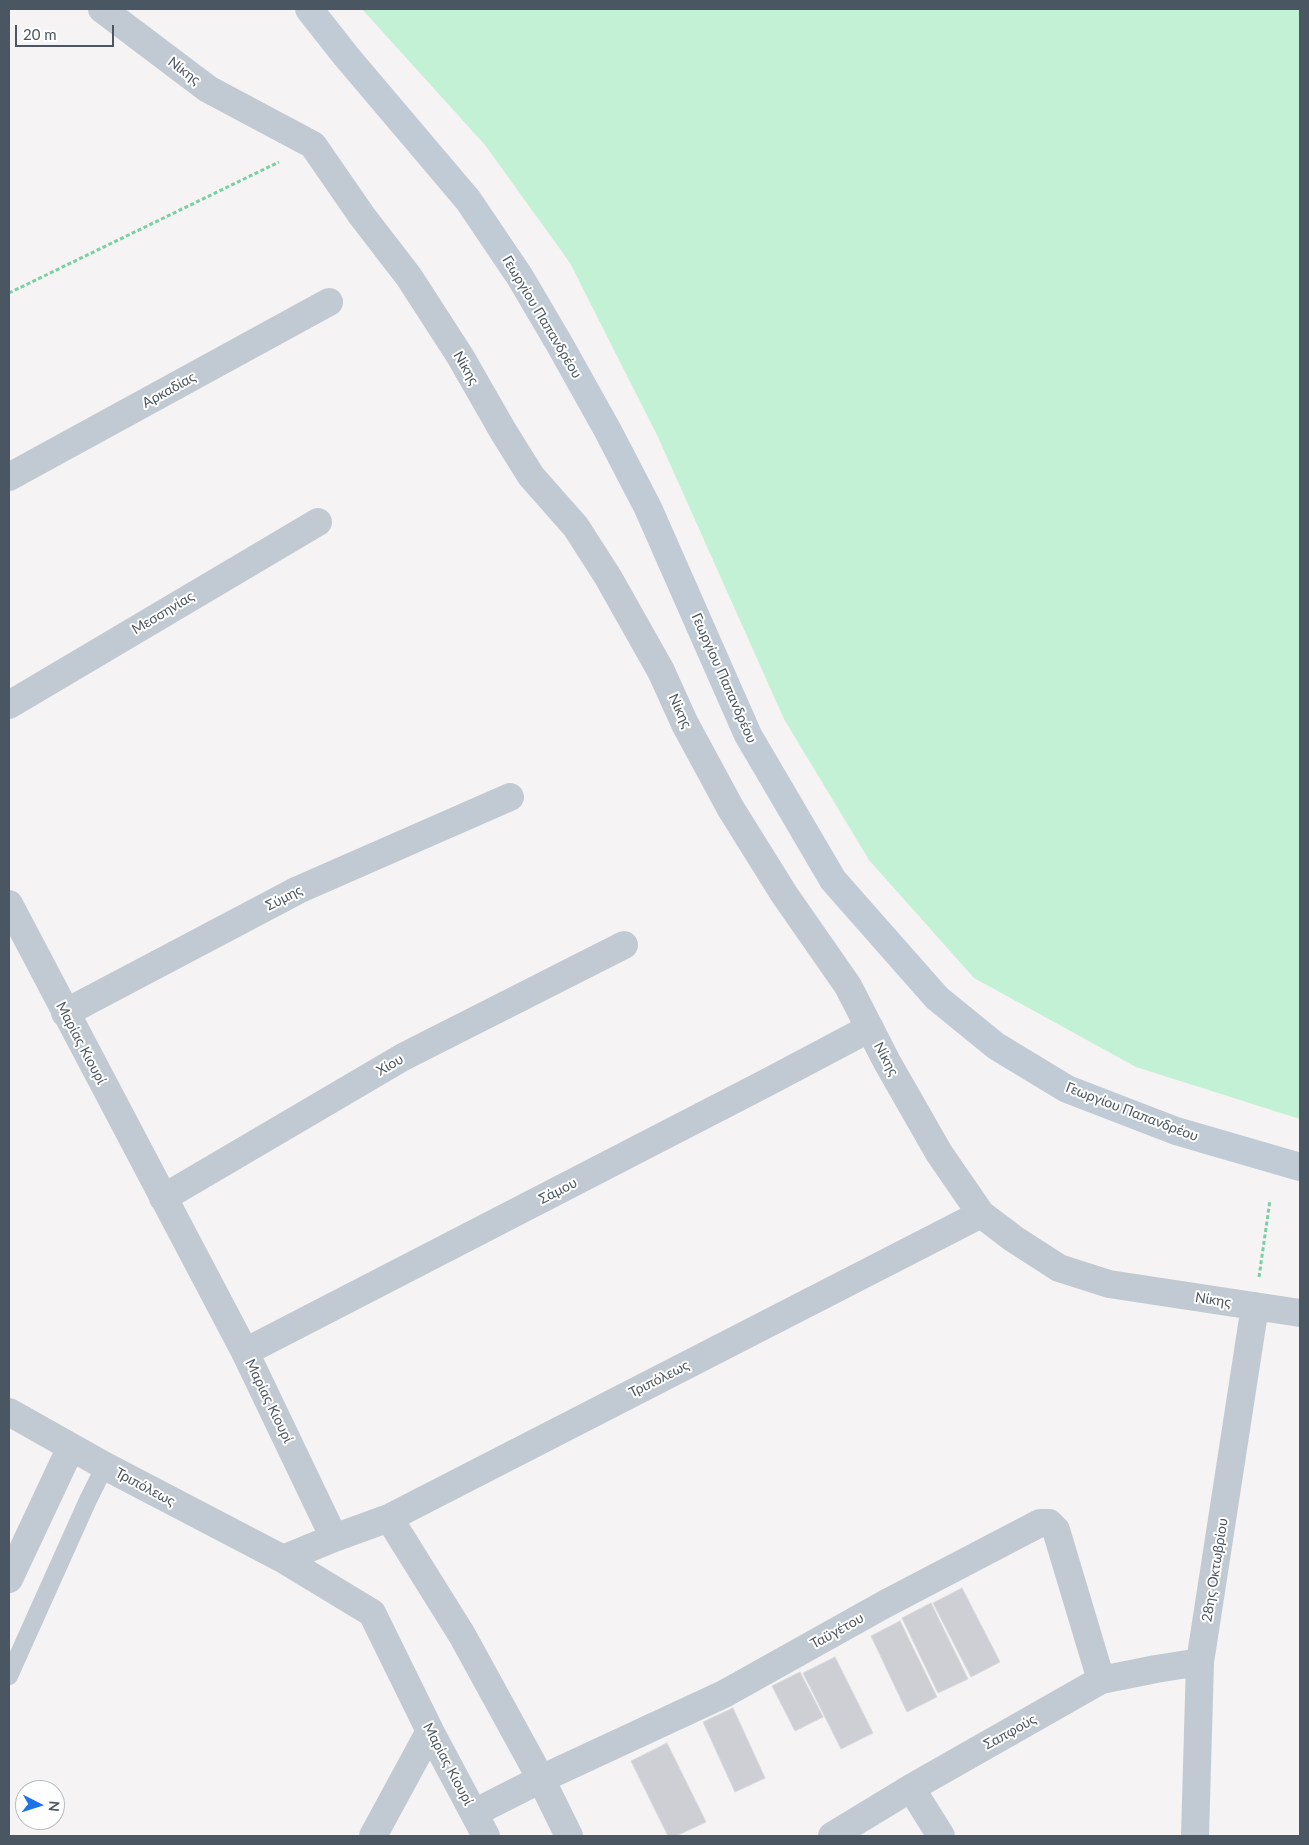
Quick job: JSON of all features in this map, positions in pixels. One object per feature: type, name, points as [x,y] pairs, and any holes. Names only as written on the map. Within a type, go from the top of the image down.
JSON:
[{"type":"street","name":"Νίκης","points":[[102,9],[208,89],[313,145],[362,216],[409,277],[460,356],[531,476],[576,527],[608,576],[661,670],[685,724],[731,809],[784,894],[848,986],[887,1062],[939,1153],[981,1214],[1014,1239],[1059,1268],[1108,1284],[1300,1313]]},
{"type":"street","name":"Γεωργίου Παπανδρέου","points":[[309,9],[346,56],[468,200],[520,276],[608,431],[648,508],[748,735],[833,880],[937,998],[996,1046],[1067,1089],[1176,1131],[1300,1167]]},
{"type":"street","name":"Αρκαδίας","points":[[9,477],[330,302]]},
{"type":"street","name":"Μεσσηνίας","points":[[9,705],[318,522]]},
{"type":"street","name":"Σύμης","points":[[65,1013],[298,890],[510,797]]},
{"type":"street","name":"Μαρίας Κιουρί","points":[[9,904],[245,1352],[334,1538]]},
{"type":"street","name":"Χίου","points":[[164,1198],[403,1057],[624,946]]},
{"type":"street","name":"Σάμου","points":[[245,1352],[758,1088],[870,1028]]},
{"type":"street","name":"Τριπόλεως","points":[[334,1538],[390,1518],[981,1214]]},
{"type":"street","name":"28ης Οκτωβρίου","points":[[1195,1836],[1200,1662],[1255,1306]]},
{"type":"street","name":"Τριπόλεως","points":[[9,1412],[105,1466],[283,1559]]},
{"type":"street","points":[[9,1579],[71,1447]]},
{"type":"street","points":[[390,1518],[462,1635],[541,1779],[569,1836]]},
{"type":"street","name":"Ταϋγέτου","points":[[474,1812],[724,1694],[885,1604],[1040,1523],[1049,1523],[1056,1530],[1101,1680]]},
{"type":"street","points":[[283,1559],[334,1538]]},
{"type":"street","name":"Μαρίας Κιουρί","points":[[283,1559],[372,1613],[430,1731],[486,1836]]},
{"type":"street","name":"Σαπφούς","points":[[832,1836],[911,1788],[1101,1680],[1156,1668],[1200,1662]]},
{"type":"street","points":[[374,1836],[430,1731]]},
{"type":"street","points":[[911,1788],[940,1836]]},
{"type":"lane","points":[[9,1676],[105,1466]]},
{"type":"path","points":[[9,293],[313,145]]},
{"type":"path","points":[[1255,1306],[1270,1200]]},
{"type":"green space","points":[[362,9],[1300,9],[1300,1119],[1136,1067],[974,978],[869,860],[784,719],[658,437],[570,263],[485,145]]},
{"type":"building","points":[[962,1588],[1000,1662],[971,1677],[933,1603]]},
{"type":"building","points":[[931,1603],[968,1679],[938,1693],[902,1618]]},
{"type":"building","points":[[900,1621],[937,1697],[907,1712],[871,1636]]},
{"type":"building","points":[[835,1657],[873,1733],[841,1749],[803,1673]]},
{"type":"building","points":[[800,1672],[823,1717],[795,1731],[772,1686]]},
{"type":"building","points":[[733,1708],[765,1778],[735,1792],[703,1722]]},
{"type":"building","points":[[667,1743],[706,1822],[676,1836],[668,1836],[631,1761]]}]
